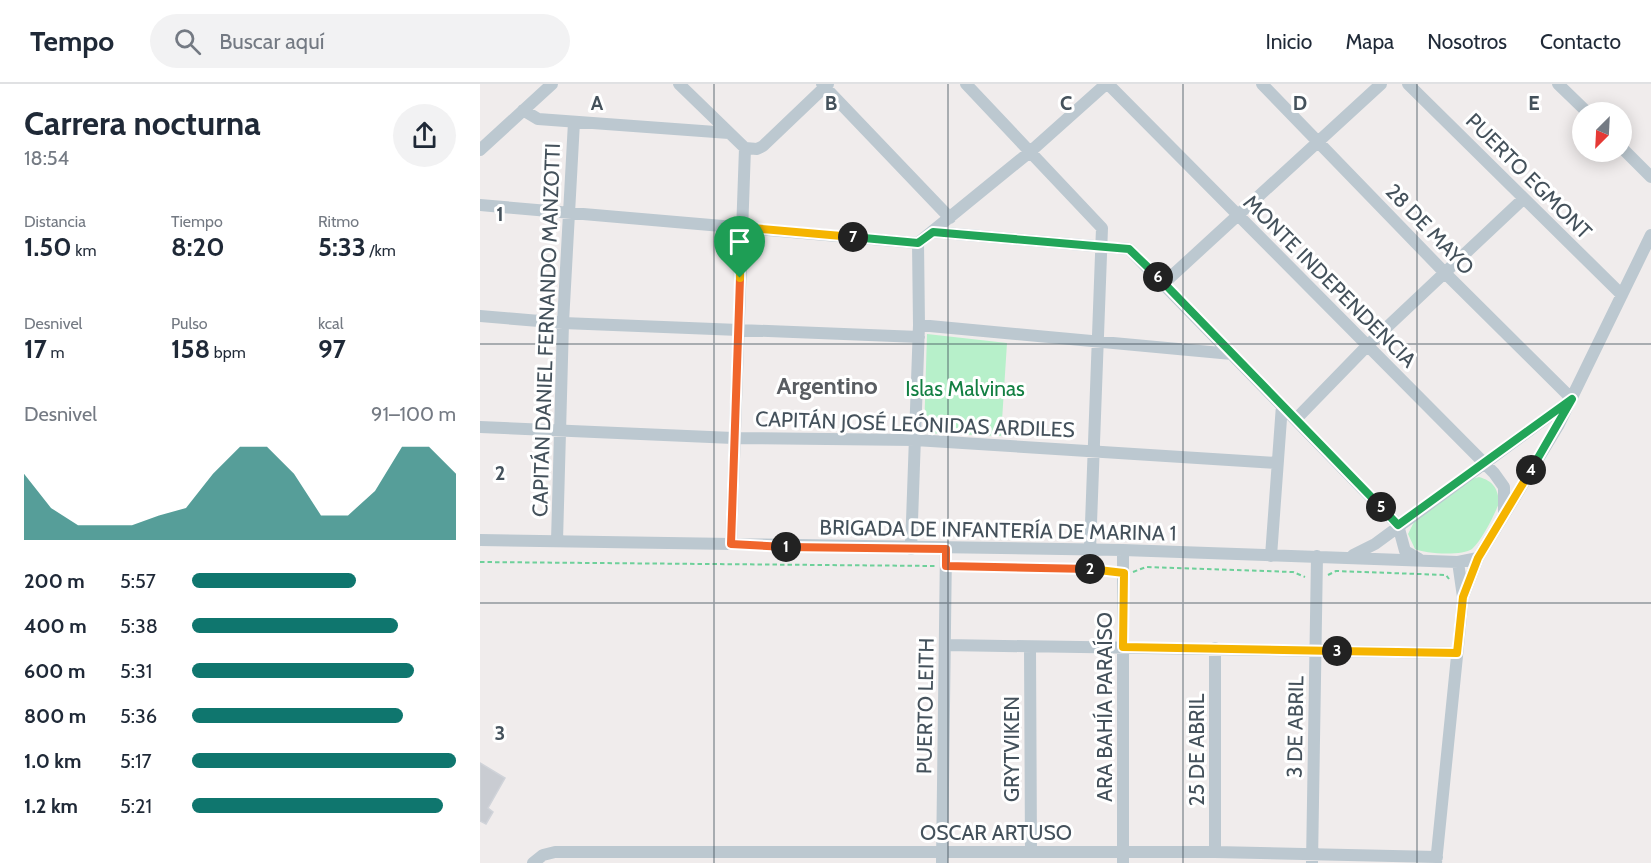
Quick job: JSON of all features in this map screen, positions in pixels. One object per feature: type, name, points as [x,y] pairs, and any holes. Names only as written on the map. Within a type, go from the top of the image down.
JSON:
[{"type":"street","points":[[480,150],[552,84]]},
{"type":"street","points":[[679,84],[745,148],[757,149],[763,146],[825,85],[950,218]]},
{"type":"street","points":[[966,84],[1099,223],[1104,247],[1096,342],[1089,550]]},
{"type":"street","points":[[480,205],[918,243],[1031,151],[1107,84]]},
{"type":"street","name":"MONTE INDEPENDENCIA","points":[[1107,84],[1499,478],[1504,487],[1504,514]]},
{"type":"street","name":"28 DE MAYO","points":[[1262,84],[1445,273],[1572,399]]},
{"type":"street","points":[[1164,283],[1239,217],[1381,84]]},
{"type":"street","name":"PUERTO EGMONT","points":[[1408,84],[1622,295]]},
{"type":"street","points":[[1561,85],[1577,102]]},
{"type":"street","points":[[524,110],[538,119],[729,133]]},
{"type":"street","name":"CAPITÁN DANIEL FERNANDO MANZOTTI","points":[[557,541],[563,323],[574,122]]},
{"type":"street","points":[[731,544],[733,438],[739,329],[740,227],[745,148]]},
{"type":"street","points":[[1632,158],[1651,177]]},
{"type":"street","points":[[1297,418],[1368,345],[1523,199]]},
{"type":"street","points":[[933,232],[1129,249],[1297,418],[1398,525],[1405,550],[1422,560]]},
{"type":"street","points":[[1463,597],[1478,558],[1572,399],[1651,234]]},
{"type":"street","points":[[910,549],[919,331],[918,243]]},
{"type":"street","points":[[480,316],[563,323],[739,329],[919,331],[1096,342],[1232,354]]},
{"type":"street","points":[[1343,557],[1366,551],[1398,525],[1572,399]]},
{"type":"street","points":[[1271,556],[1282,405]]},
{"type":"street","name":"CAPITÁN JOSÉ LEÓNIDAS ARDILES","points":[[480,427],[733,438],[915,440],[1277,463]]},
{"type":"street","name":"BRIGADA DE INFANTERÍA DE MARINA 1","points":[[480,540],[910,549],[1124,550],[1458,562],[1478,558]]},
{"type":"street","name":"PUERTO LEITH","points":[[942,857],[946,549]]},
{"type":"street","name":"ARA BAHÍA PARAÍSO","points":[[1123,857],[1124,550]]},
{"type":"street","name":"3 DE ABRIL","points":[[1312,858],[1317,556]]},
{"type":"street","points":[[1436,860],[1463,597],[1458,562]]},
{"type":"street","points":[[946,645],[1457,653]]},
{"type":"street","name":"GRYTVIKEN","points":[[1030,647],[1031,852]]},
{"type":"street","name":"25 DE ABRIL","points":[[1215,648],[1215,852]]},
{"type":"street","name":"OSCAR ARTUSO","points":[[533,863],[543,855],[555,852],[763,858],[942,857],[1031,852],[1123,857],[1215,852],[1312,858],[1436,860]]},
{"type":"path","points":[[480,562],[946,566],[1095,569],[1124,573],[1146,567],[1293,572],[1308,578],[1317,578],[1336,571],[1446,575],[1451,581]]},
{"type":"green space","name":"Islas Malvinas","points":[[927,334],[1007,343],[1001,436],[924,433]]},
{"type":"green space","points":[[1479,477],[1494,486],[1499,503],[1476,545],[1467,551],[1444,554],[1415,549],[1408,534],[1414,522],[1472,479]]},
{"type":"building","points":[[480,763],[505,778],[488,808],[493,812],[486,824],[480,821]]},
{"type":"district","name":"Argentino","points":[[827,385]]},
{"type":"route","points":[[740,227],[918,243],[933,232],[1129,249],[1297,418],[1398,525],[1572,399],[1478,558],[1463,597],[1457,653],[1123,647],[1124,573],[1095,569],[946,566],[946,549],[731,544],[740,278],[740,227]]}]
